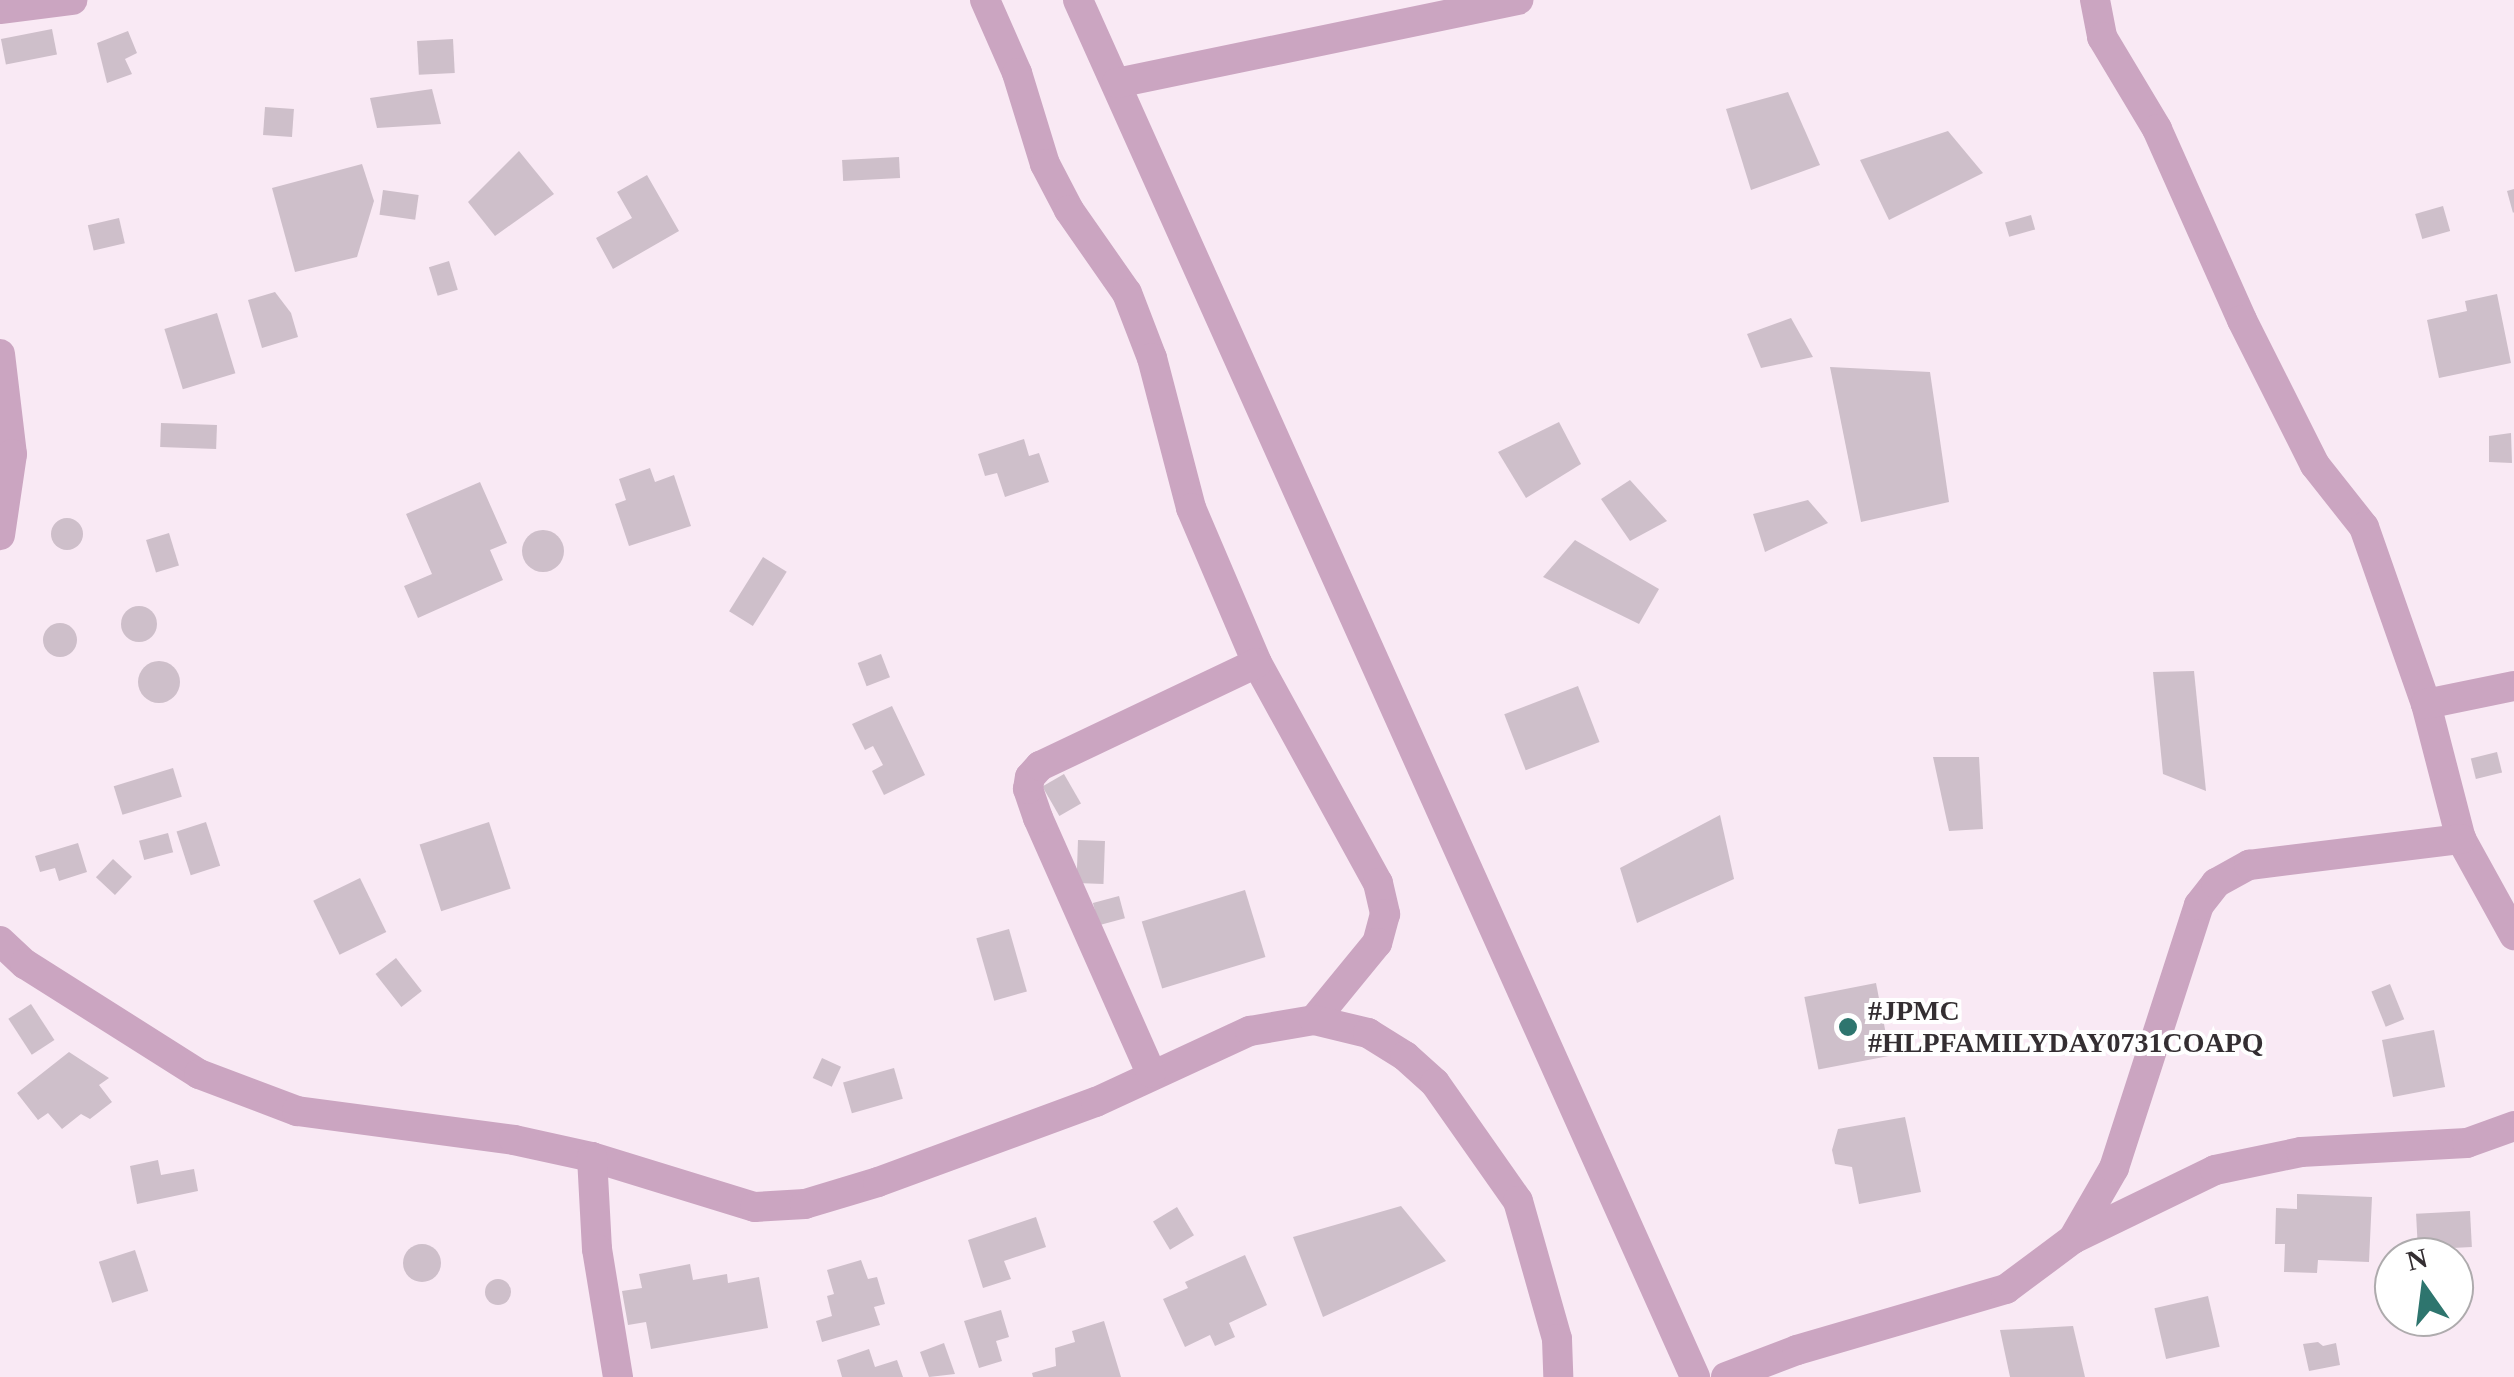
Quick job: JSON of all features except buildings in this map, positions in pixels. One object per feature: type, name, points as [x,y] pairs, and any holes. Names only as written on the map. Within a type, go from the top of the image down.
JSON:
[{"type":"street","points":[[0,9],[72,0]]},
{"type":"street","points":[[985,0],[1017,73],[1044,164],[1069,210],[1128,293],[1152,358],[1191,508],[1257,664],[1372,871],[1385,914],[1377,944],[1314,1020]]},
{"type":"street","points":[[1078,0],[1695,1377]]},
{"type":"street","points":[[1117,83],[1519,0]]},
{"type":"street","points":[[2095,0],[2102,37],[2157,128],[2242,320],[2307,449],[2364,527],[2426,704],[2461,839],[2514,935]]},
{"type":"street","points":[[0,354],[12,454],[0,535]]},
{"type":"street","points":[[1152,1073],[1038,818],[1028,790],[1030,778],[1040,766],[1257,664]]},
{"type":"street","points":[[2426,704],[2514,686]]},
{"type":"street","points":[[2073,1239],[2114,1168],[2198,906],[2216,883],[2249,865],[2461,839]]},
{"type":"street","points":[[0,941],[26,964],[199,1074],[297,1111],[514,1140],[592,1157],[755,1206],[806,1204],[1096,1102],[1250,1031],[1314,1020],[1368,1033],[1405,1056],[1435,1083],[1518,1201],[1558,1339],[1558,1377]]},
{"type":"street","points":[[1726,1377],[1797,1350],[2006,1289],[2073,1239],[2215,1170],[2301,1152],[2467,1143],[2514,1126]]},
{"type":"street","points":[[592,1157],[597,1249],[618,1377]]},
{"type":"place","name":"#JPMC #HLPFAMILYDAY0731COAPQ","points":[[1848,1027]]}]
